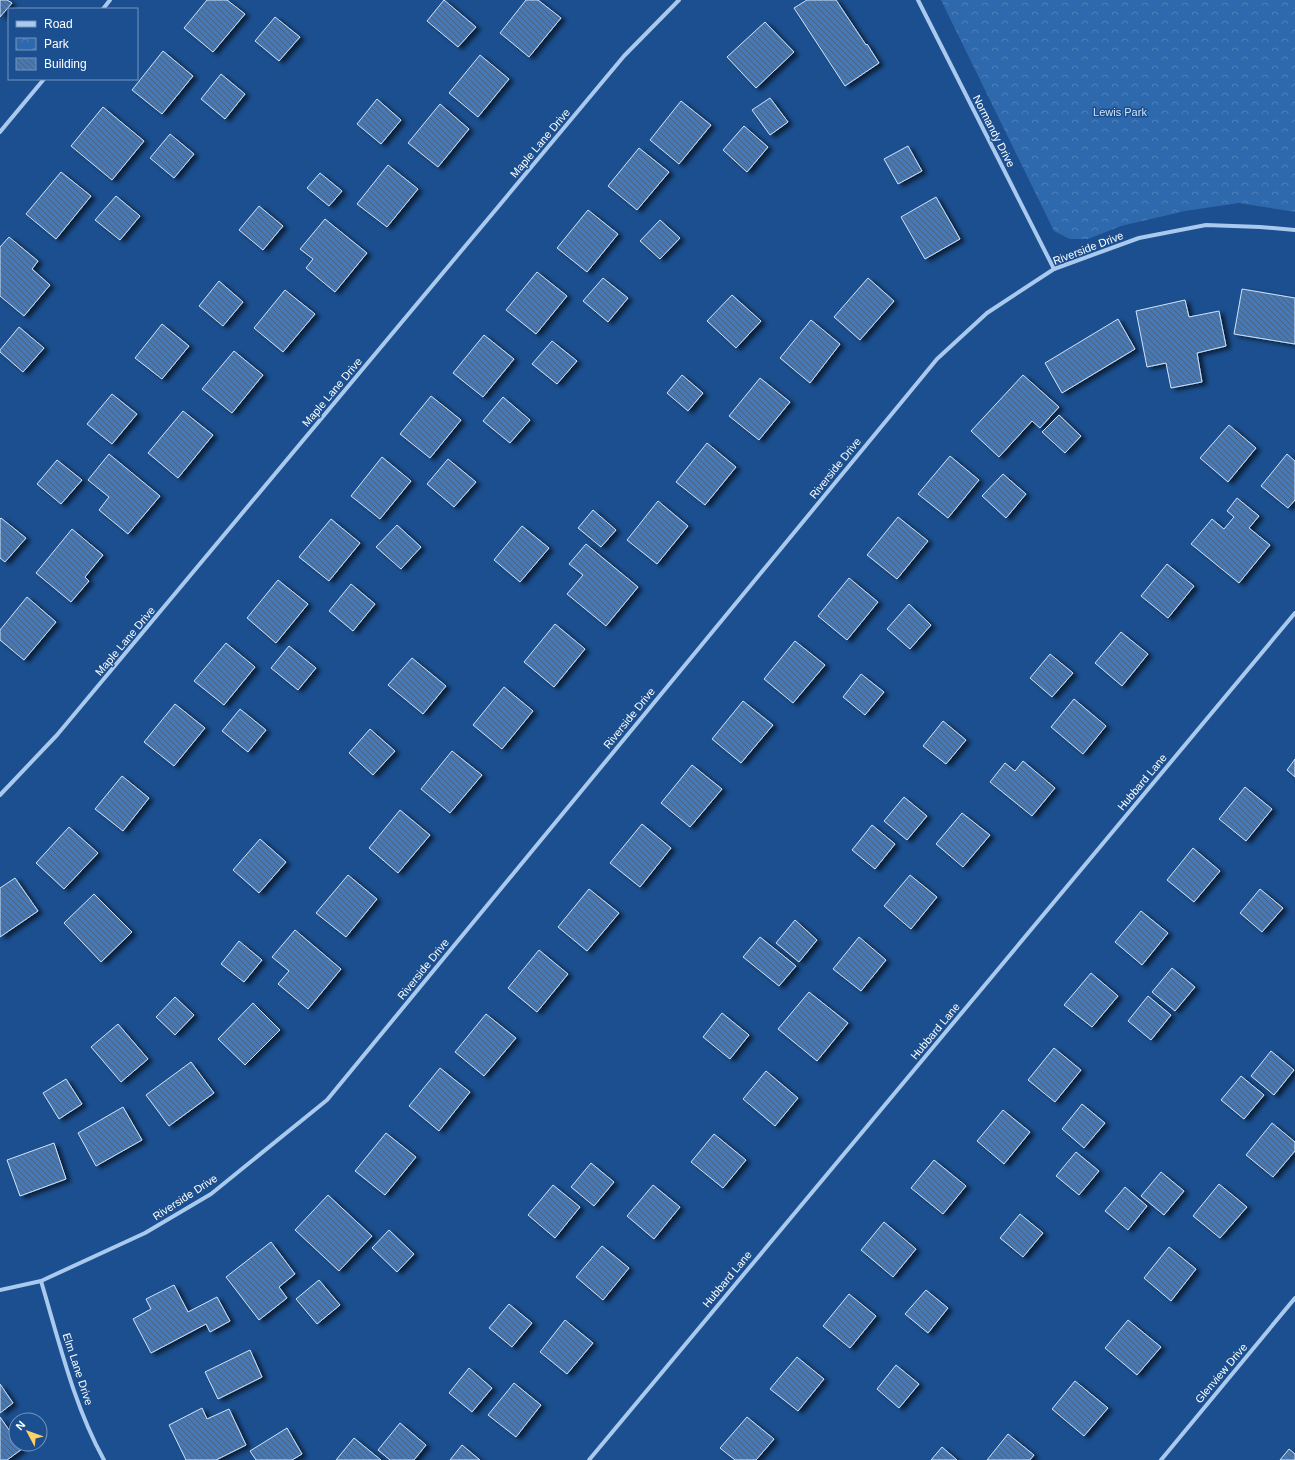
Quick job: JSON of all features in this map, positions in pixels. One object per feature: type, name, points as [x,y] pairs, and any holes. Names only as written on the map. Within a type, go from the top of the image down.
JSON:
[{"type":"street","points":[[103,8],[110,0]]},
{"type":"street","name":"Maple Lane Drive","points":[[0,796],[57,735],[624,56],[679,0]]},
{"type":"street","name":"Normandy Drive","points":[[918,0],[1054,269]]},
{"type":"street","points":[[0,132],[43,80]]},
{"type":"street","name":"Riverside Drive","points":[[0,1290],[41,1281],[145,1233],[211,1194],[327,1100],[937,359],[987,313],[1054,269],[1139,238],[1206,225],[1295,230]]},
{"type":"street","name":"Hubbard Lane","points":[[589,1460],[1295,613]]},
{"type":"street","name":"Elm Lane Drive","points":[[41,1281],[74,1391],[104,1460]]},
{"type":"street","name":"Glenview Drive","points":[[1161,1460],[1295,1298]]},
{"type":"green space","name":"Lewis Park","points":[[941,0],[1295,0],[1295,212],[1239,203],[1185,211],[1121,226],[1088,239],[1070,239],[1054,231]]},
{"type":"building","points":[[0,0],[7,0],[12,3],[0,17]]},
{"type":"building","points":[[207,0],[227,0],[245,14],[213,52],[184,28]]},
{"type":"building","points":[[444,0],[476,27],[458,47],[427,21]]},
{"type":"building","points":[[526,0],[538,0],[561,18],[529,57],[500,33]]},
{"type":"building","points":[[807,0],[836,0],[879,63],[845,86],[794,8]]},
{"type":"building","points":[[275,17],[300,37],[279,61],[255,41]]},
{"type":"building","points":[[765,22],[794,52],[756,88],[727,57]]},
{"type":"building","points":[[163,51],[193,76],[162,114],[132,90]]},
{"type":"building","points":[[480,55],[509,79],[478,117],[449,93]]},
{"type":"building","points":[[221,74],[245,94],[225,119],[201,99]]},
{"type":"building","points":[[770,98],[788,122],[770,135],[752,110]]},
{"type":"building","points":[[377,99],[401,120],[381,144],[357,124]]},
{"type":"building","points":[[681,101],[711,125],[679,164],[650,140]]},
{"type":"building","points":[[440,104],[469,129],[438,167],[408,143]]},
{"type":"building","points":[[103,107],[144,141],[112,180],[71,146]]},
{"type":"building","points":[[744,126],[768,147],[747,172],[723,150]]},
{"type":"building","points":[[170,134],[194,154],[174,178],[150,158]]},
{"type":"building","points":[[908,146],[922,171],[898,184],[884,159]]},
{"type":"building","points":[[639,148],[669,172],[637,210],[608,186]]},
{"type":"building","points":[[388,165],[418,189],[387,227],[357,204]]},
{"type":"building","points":[[61,172],[91,196],[56,239],[26,214]]},
{"type":"building","points":[[320,173],[342,191],[329,206],[307,188]]},
{"type":"building","points":[[116,196],[140,216],[120,240],[95,220]]},
{"type":"building","points":[[936,197],[960,239],[925,259],[901,217]]},
{"type":"building","points":[[259,206],[283,226],[263,250],[239,230]]},
{"type":"building","points":[[588,210],[618,234],[587,272],[557,248]]},
{"type":"building","points":[[325,219],[367,253],[335,292],[306,268],[313,259],[300,249]]},
{"type":"building","points":[[660,220],[680,238],[660,259],[640,241]]},
{"type":"building","points":[[9,237],[38,261],[32,269],[50,285],[24,316],[0,296],[0,247]]},
{"type":"building","points":[[537,272],[567,296],[536,334],[506,310]]},
{"type":"building","points":[[603,278],[628,298],[608,322],[583,301]]},
{"type":"building","points":[[868,278],[894,301],[860,340],[834,317]]},
{"type":"building","points":[[219,281],[243,302],[223,326],[199,306]]},
{"type":"building","points":[[1242,289],[1295,298],[1295,344],[1234,334]]},
{"type":"building","points":[[285,290],[315,314],[283,352],[254,328]]},
{"type":"building","points":[[732,295],[761,321],[736,348],[707,321]]},
{"type":"building","points":[[1185,300],[1189,317],[1219,311],[1226,346],[1197,353],[1202,382],[1171,388],[1166,363],[1147,367],[1136,311]]},
{"type":"building","points":[[1118,319],[1135,349],[1062,393],[1045,363]]},
{"type":"building","points":[[811,320],[840,344],[810,383],[780,358]]},
{"type":"building","points":[[162,324],[189,346],[162,379],[135,358]]},
{"type":"building","points":[[19,327],[44,348],[23,372],[0,352],[0,350]]},
{"type":"building","points":[[484,335],[514,359],[483,397],[453,373]]},
{"type":"building","points":[[552,341],[577,361],[557,384],[532,364]]},
{"type":"building","points":[[234,351],[263,375],[232,413],[202,389]]},
{"type":"building","points":[[682,375],[703,393],[688,411],[667,393]]},
{"type":"building","points":[[1023,375],[1059,407],[1040,428],[1032,421],[999,457],[971,431]]},
{"type":"building","points":[[760,378],[790,402],[759,440],[729,416]]},
{"type":"building","points":[[112,394],[137,414],[112,444],[87,424]]},
{"type":"building","points":[[431,396],[461,420],[430,458],[400,434]]},
{"type":"building","points":[[503,397],[530,420],[510,443],[483,421]]},
{"type":"building","points":[[183,411],[213,435],[178,478],[148,453]]},
{"type":"building","points":[[1059,415],[1081,436],[1065,453],[1042,432]]},
{"type":"building","points":[[1229,425],[1256,448],[1228,482],[1200,458]]},
{"type":"building","points":[[707,443],[736,467],[705,505],[676,482]]},
{"type":"building","points":[[109,454],[160,496],[128,534],[99,510],[109,497],[88,480]]},
{"type":"building","points":[[1287,454],[1295,461],[1295,500],[1288,508],[1261,486]]},
{"type":"building","points":[[950,456],[979,480],[948,518],[918,494]]},
{"type":"building","points":[[382,457],[411,481],[380,519],[351,496]]},
{"type":"building","points":[[448,459],[476,482],[454,507],[427,484]]},
{"type":"building","points":[[57,460],[82,480],[61,504],[37,484]]},
{"type":"building","points":[[1003,474],[1026,494],[1006,518],[982,496]]},
{"type":"building","points":[[1237,498],[1259,516],[1249,528],[1270,545],[1239,583],[1191,544],[1212,519],[1224,529],[1234,517],[1227,511]]},
{"type":"building","points":[[658,501],[688,526],[657,564],[627,540]]},
{"type":"building","points":[[593,510],[616,530],[601,547],[578,528]]},
{"type":"building","points":[[898,517],[928,541],[897,579],[867,555]]},
{"type":"building","points":[[1,518],[26,538],[5,562],[0,558]]},
{"type":"building","points":[[331,519],[360,543],[329,581],[299,557]]},
{"type":"building","points":[[397,525],[421,547],[401,569],[376,547]]},
{"type":"building","points":[[522,526],[549,548],[520,582],[494,560]]},
{"type":"building","points":[[72,529],[103,555],[85,577],[89,581],[71,602],[36,573]]},
{"type":"building","points":[[586,544],[638,587],[606,626],[567,594],[583,575],[569,564]]},
{"type":"building","points":[[1167,564],[1194,586],[1168,618],[1141,596]]},
{"type":"building","points":[[849,578],[878,602],[847,640],[818,616]]},
{"type":"building","points":[[278,580],[308,604],[276,643],[247,618]]},
{"type":"building","points":[[351,584],[375,604],[353,631],[329,611]]},
{"type":"building","points":[[27,597],[56,622],[24,660],[0,640],[0,630]]},
{"type":"building","points":[[909,604],[931,625],[910,649],[887,629]]},
{"type":"building","points":[[555,624],[585,649],[554,687],[524,662]]},
{"type":"building","points":[[1121,632],[1148,654],[1122,686],[1095,663]]},
{"type":"building","points":[[795,641],[825,665],[793,703],[764,679]]},
{"type":"building","points":[[226,643],[255,667],[224,705],[194,681]]},
{"type":"building","points":[[289,646],[316,668],[298,690],[271,668]]},
{"type":"building","points":[[1050,654],[1073,673],[1052,697],[1030,678]]},
{"type":"building","points":[[412,658],[446,686],[423,714],[388,685]]},
{"type":"building","points":[[861,674],[884,692],[865,715],[843,697]]},
{"type":"building","points":[[504,687],[533,711],[502,749],[473,725]]},
{"type":"building","points":[[1074,699],[1106,726],[1083,754],[1051,727]]},
{"type":"building","points":[[743,701],[773,725],[741,763],[712,739]]},
{"type":"building","points":[[175,704],[205,728],[174,766],[144,742]]},
{"type":"building","points":[[240,709],[266,730],[248,752],[222,731]]},
{"type":"building","points":[[943,721],[966,740],[946,764],[923,746]]},
{"type":"building","points":[[370,729],[395,751],[373,775],[349,753]]},
{"type":"building","points":[[452,751],[482,775],[450,813],[421,789]]},
{"type":"building","points":[[1295,759],[1295,777],[1287,770]]},
{"type":"building","points":[[1023,761],[1055,788],[1032,816],[990,782],[1005,763],[1015,771]]},
{"type":"building","points":[[692,765],[722,789],[690,827],[661,803]]},
{"type":"building","points":[[122,776],[149,798],[123,831],[95,809]]},
{"type":"building","points":[[1245,787],[1272,809],[1246,841],[1219,819]]},
{"type":"building","points":[[904,797],[927,816],[907,840],[884,821]]},
{"type":"building","points":[[400,810],[430,835],[398,873],[369,848]]},
{"type":"building","points":[[962,813],[990,835],[963,867],[936,844]]},
{"type":"building","points":[[642,824],[671,848],[640,887],[610,863]]},
{"type":"building","points":[[872,825],[895,844],[875,869],[852,850]]},
{"type":"building","points":[[69,827],[98,853],[64,889],[36,863]]},
{"type":"building","points":[[260,839],[286,862],[259,893],[233,870]]},
{"type":"building","points":[[1193,848],[1220,871],[1194,902],[1167,880]]},
{"type":"building","points":[[348,875],[377,899],[346,937],[316,913]]},
{"type":"building","points":[[910,875],[937,897],[911,929],[884,906]]},
{"type":"building","points":[[15,878],[38,911],[0,937],[0,888]]},
{"type":"building","points":[[589,889],[619,913],[587,951],[558,927]]},
{"type":"building","points":[[1260,889],[1283,908],[1262,932],[1240,913]]},
{"type":"building","points":[[94,894],[132,932],[101,962],[64,923]]},
{"type":"building","points":[[1141,911],[1168,933],[1142,965],[1115,942]]},
{"type":"building","points":[[795,920],[817,940],[799,962],[776,943]]},
{"type":"building","points":[[295,930],[341,969],[308,1009],[278,984],[289,971],[272,957]]},
{"type":"building","points":[[760,937],[796,966],[779,986],[743,957]]},
{"type":"building","points":[[859,937],[886,960],[861,991],[833,969]]},
{"type":"building","points":[[239,941],[262,960],[244,982],[221,964]]},
{"type":"building","points":[[539,950],[568,974],[537,1012],[508,988]]},
{"type":"building","points":[[1172,968],[1195,987],[1175,1011],[1152,992]]},
{"type":"building","points":[[1091,973],[1118,996],[1092,1027],[1064,1005]]},
{"type":"building","points":[[809,992],[848,1023],[817,1061],[778,1029]]},
{"type":"building","points":[[1148,996],[1171,1015],[1151,1040],[1128,1021]]},
{"type":"building","points":[[175,997],[194,1015],[175,1035],[156,1017]]},
{"type":"building","points":[[253,1003],[280,1030],[245,1065],[218,1039]]},
{"type":"building","points":[[722,1013],[749,1035],[730,1059],[703,1037]]},
{"type":"building","points":[[486,1014],[516,1038],[484,1076],[455,1052]]},
{"type":"building","points":[[118,1024],[148,1059],[121,1082],[91,1047]]},
{"type":"building","points":[[1054,1048],[1081,1070],[1055,1102],[1028,1080]]},
{"type":"building","points":[[1271,1051],[1294,1070],[1274,1095],[1251,1076]]},
{"type":"building","points":[[191,1062],[214,1093],[169,1126],[146,1095]]},
{"type":"building","points":[[440,1068],[470,1092],[439,1131],[409,1106]]},
{"type":"building","points":[[766,1071],[798,1098],[775,1126],[743,1099]]},
{"type":"building","points":[[1241,1076],[1264,1095],[1244,1119],[1221,1100]]},
{"type":"building","points":[[66,1079],[82,1104],[59,1119],[43,1093]]},
{"type":"building","points":[[1082,1104],[1105,1123],[1084,1148],[1062,1129]]},
{"type":"building","points":[[123,1107],[142,1140],[96,1166],[78,1133]]},
{"type":"building","points":[[1003,1110],[1030,1132],[1004,1164],[977,1141]]},
{"type":"building","points":[[1272,1123],[1295,1142],[1295,1151],[1273,1177],[1246,1155]]},
{"type":"building","points":[[386,1133],[416,1157],[385,1195],[355,1171]]},
{"type":"building","points":[[714,1134],[746,1160],[723,1188],[691,1162]]},
{"type":"building","points":[[54,1143],[66,1179],[20,1196],[7,1160]]},
{"type":"building","points":[[1076,1152],[1099,1171],[1079,1195],[1056,1176]]},
{"type":"building","points":[[934,1160],[966,1186],[943,1214],[911,1188]]},
{"type":"building","points":[[591,1163],[614,1182],[594,1206],[571,1187]]},
{"type":"building","points":[[1161,1172],[1184,1191],[1164,1215],[1141,1196]]},
{"type":"building","points":[[1219,1184],[1247,1207],[1220,1238],[1193,1216]]},
{"type":"building","points":[[553,1185],[580,1207],[555,1238],[528,1215]]},
{"type":"building","points":[[653,1185],[680,1207],[654,1239],[627,1216]]},
{"type":"building","points":[[1125,1187],[1147,1206],[1128,1230],[1105,1211]]},
{"type":"building","points":[[328,1195],[372,1236],[339,1271],[295,1230]]},
{"type":"building","points":[[1020,1214],[1043,1233],[1023,1257],[1000,1238]]},
{"type":"building","points":[[884,1222],[916,1249],[893,1277],[861,1250]]},
{"type":"building","points":[[389,1230],[414,1254],[397,1272],[372,1248]]},
{"type":"building","points":[[271,1242],[295,1274],[279,1287],[287,1298],[259,1320],[226,1277]]},
{"type":"building","points":[[602,1246],[629,1268],[603,1300],[576,1277]]},
{"type":"building","points":[[1169,1247],[1196,1269],[1171,1301],[1144,1278]]},
{"type":"building","points":[[319,1280],[340,1305],[317,1324],[296,1299]]},
{"type":"building","points":[[174,1285],[188,1312],[217,1297],[230,1321],[210,1332],[206,1324],[151,1353],[133,1319],[151,1309],[146,1299]]},
{"type":"building","points":[[926,1290],[948,1308],[928,1333],[905,1314]]},
{"type":"building","points":[[849,1294],[876,1316],[850,1348],[823,1326]]},
{"type":"building","points":[[509,1304],[532,1323],[512,1347],[489,1328]]},
{"type":"building","points":[[565,1320],[593,1343],[567,1374],[540,1352]]},
{"type":"building","points":[[1128,1320],[1161,1347],[1137,1375],[1105,1348]]},
{"type":"building","points":[[250,1350],[262,1377],[218,1399],[205,1372]]},
{"type":"building","points":[[797,1357],[824,1379],[798,1411],[770,1389]]},
{"type":"building","points":[[896,1365],[919,1384],[899,1408],[877,1389]]},
{"type":"building","points":[[469,1368],[492,1388],[472,1412],[449,1393]]},
{"type":"building","points":[[1075,1381],[1108,1408],[1084,1436],[1052,1409]]},
{"type":"building","points":[[514,1383],[541,1405],[516,1437],[488,1415]]},
{"type":"building","points":[[0,1384],[13,1403],[0,1413]]},
{"type":"building","points":[[202,1408],[207,1419],[229,1409],[246,1445],[216,1460],[186,1460],[169,1425]]},
{"type":"building","points":[[0,1417],[8,1428],[8,1452],[18,1452],[7,1460],[0,1460]]},
{"type":"building","points":[[747,1417],[774,1439],[756,1460],[735,1460],[720,1448]]},
{"type":"building","points":[[400,1423],[426,1445],[414,1460],[390,1460],[378,1450]]},
{"type":"building","points":[[287,1428],[302,1454],[292,1460],[256,1460],[250,1451]]},
{"type":"building","points":[[1008,1434],[1034,1455],[1030,1460],[987,1460]]},
{"type":"building","points":[[354,1438],[381,1460],[336,1460]]},
{"type":"building","points":[[462,1445],[480,1460],[450,1460]]},
{"type":"building","points":[[942,1447],[957,1460],[931,1460]]},
{"type":"building","points":[[1289,1449],[1295,1454],[1295,1460],[1280,1460]]}]
